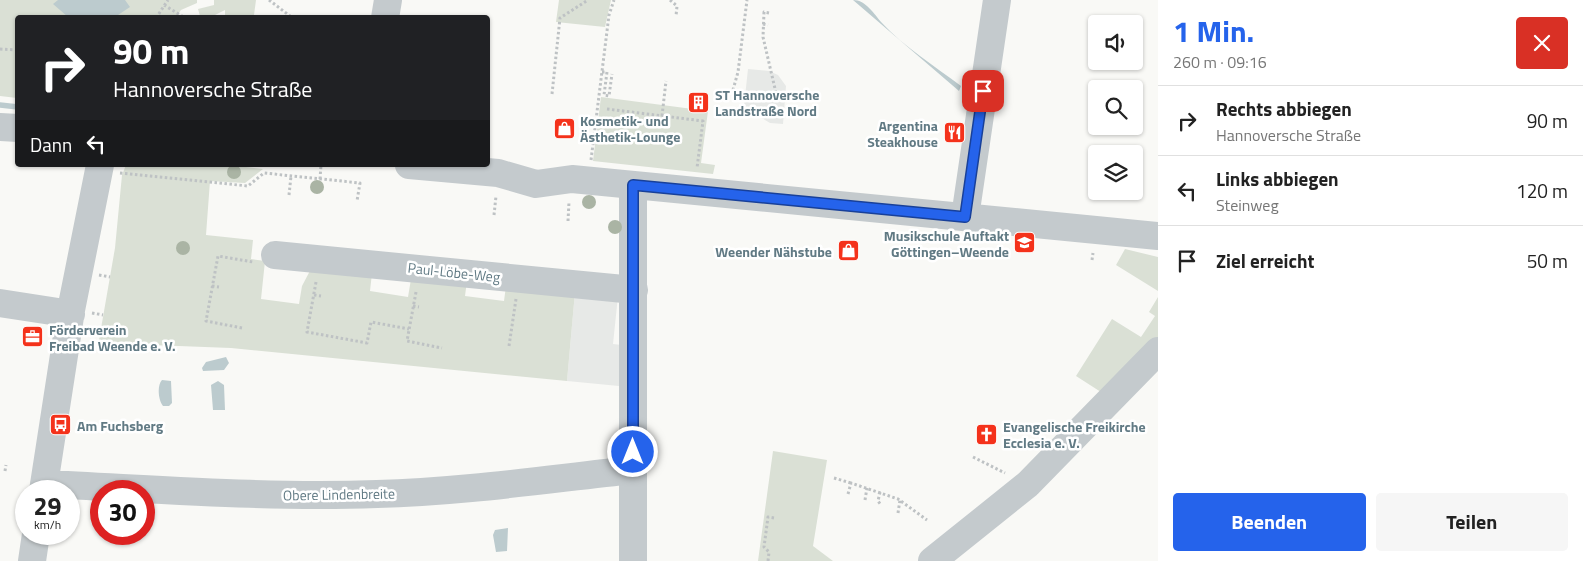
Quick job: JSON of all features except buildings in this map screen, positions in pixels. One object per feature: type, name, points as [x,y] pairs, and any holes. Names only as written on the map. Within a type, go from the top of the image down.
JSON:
[{"type":"street","points":[[386,15],[388,0]]},
{"type":"street","points":[[965,217],[997,0]]},
{"type":"street","points":[[0,127],[15,128]]},
{"type":"street","points":[[45,480],[70,314],[108,167]]},
{"type":"street","points":[[431,167],[498,173],[536,184],[572,179],[1158,236]]},
{"type":"street","points":[[633,185],[633,561]]},
{"type":"street","name":"Paul-Löbe-Weg","points":[[275,255],[634,290]]},
{"type":"street","points":[[0,303],[70,314]]},
{"type":"street","points":[[932,561],[1028,484],[1158,351]]},
{"type":"street","name":"Obere Lindenbreite","points":[[80,488],[260,495],[380,494],[633,470]]},
{"type":"street","points":[[32,561],[34,545]]},
{"type":"path","points":[[158,15],[168,0]]},
{"type":"path","points":[[270,0],[289,15]]},
{"type":"path","points":[[552,94],[560,18],[588,0]]},
{"type":"path","points":[[588,181],[609,15],[614,0]]},
{"type":"path","points":[[670,0],[677,6],[676,16]]},
{"type":"path","points":[[733,90],[738,72],[747,0]]},
{"type":"path","points":[[164,5],[180,15]]},
{"type":"path","points":[[769,13],[764,12],[764,43],[776,93]]},
{"type":"path","points":[[763,24],[768,25]]},
{"type":"path","points":[[0,49],[15,50]]},
{"type":"path","points":[[602,72],[607,72],[604,95],[609,96],[612,74]]},
{"type":"path","points":[[662,116],[666,81]]},
{"type":"path","points":[[607,108],[630,113],[703,121],[694,191]]},
{"type":"path","points":[[108,167],[121,174],[248,186],[264,173],[360,183],[357,201]]},
{"type":"path","points":[[320,179],[321,167]]},
{"type":"path","points":[[289,195],[291,176]]},
{"type":"path","points":[[242,328],[206,321],[218,256],[266,264],[275,255]]},
{"type":"path","points":[[320,259],[307,332],[368,343],[371,322],[409,329]]},
{"type":"path","points":[[420,269],[407,341],[442,348]]},
{"type":"path","points":[[509,346],[519,278]]},
{"type":"path","points":[[212,286],[219,287]]},
{"type":"path","points":[[314,295],[321,296]]},
{"type":"path","points":[[413,306],[419,307]]},
{"type":"path","points":[[973,457],[1001,471]]},
{"type":"path","points":[[5,471],[6,465]]},
{"type":"path","points":[[834,478],[900,500],[927,520]]},
{"type":"path","points":[[848,494],[850,483]]},
{"type":"path","points":[[865,500],[867,488]]},
{"type":"path","points":[[880,492],[878,500],[881,505]]},
{"type":"path","points":[[898,513],[900,500]]},
{"type":"path","points":[[768,561],[769,552],[764,547],[764,543],[768,517],[774,518]]},
{"type":"shaded area","points":[[0,0],[197,0],[197,3],[181,10],[177,15],[15,15],[15,98],[0,96]]},
{"type":"shaded area","points":[[58,0],[125,0],[130,7],[118,15],[66,15],[53,4]]},
{"type":"shaded area","points":[[214,0],[256,0],[254,15],[225,15],[225,10],[215,15],[200,15],[198,9],[214,5]]},
{"type":"shaded area","points":[[559,0],[611,0],[605,27],[556,22]]},
{"type":"shaded area","points":[[853,0],[866,5],[889,31]]},
{"type":"shaded area","points":[[894,35],[961,86],[959,91]]},
{"type":"shaded area","points":[[748,69],[769,71],[778,75],[786,86],[783,124],[770,123],[758,116],[743,115]]},
{"type":"shaded area","points":[[601,97],[708,111],[701,163],[715,165],[713,174],[593,161]]},
{"type":"shaded area","points":[[125,167],[246,167],[263,169],[245,183],[210,181],[206,235],[253,240],[251,259],[265,261],[261,299],[299,304],[302,286],[313,265],[372,273],[370,291],[408,297],[411,279],[467,281],[465,296],[504,301],[506,286],[575,292],[567,381],[231,348],[126,344],[99,340],[115,248],[122,175]]},
{"type":"shaded area","points":[[1125,249],[1158,257],[1158,291],[1116,265]]},
{"type":"shaded area","points":[[575,292],[618,296],[613,344],[622,345],[619,386],[567,381]]},
{"type":"shaded area","points":[[1158,297],[1158,337],[1104,394],[1076,376],[1112,319],[1141,337],[1155,316],[1149,312]]},
{"type":"shaded area","points":[[226,357],[229,363],[224,370],[203,371],[202,368],[206,362]]},
{"type":"shaded area","points":[[162,380],[171,381],[172,403],[169,406],[163,406],[160,400],[159,389]]},
{"type":"shaded area","points":[[218,381],[224,385],[225,410],[213,410],[211,385]]},
{"type":"shaded area","points":[[773,451],[827,460],[813,546],[833,561],[758,561]]},
{"type":"shaded area","points":[[508,528],[507,551],[496,552],[493,535],[495,530]]},
{"type":"waterway","points":[[0,105],[15,107]]},
{"type":"place","name":"ST Hannoversche Landstraße Nord","points":[[699,102]]},
{"type":"place","name":"Kosmetik- und Ästhetik-Lounge","points":[[564,128]]},
{"type":"place","name":"Argentina Steakhouse","points":[[954,133]]},
{"type":"place","name":"Musikschule Auftakt Göttingen–Weende","points":[[1025,243]]},
{"type":"place","name":"Weender Nähstube","points":[[848,251]]},
{"type":"place","name":"Förderverein Freibad Weende e. V.","points":[[33,337]]},
{"type":"place","name":"Am Fuchsberg","points":[[61,425]]},
{"type":"place","name":"Evangelische Freikirche Ecclesia e. V.","points":[[987,434]]},
{"type":"route","points":[[633,452],[633,185],[965,217],[983,91]]}]
